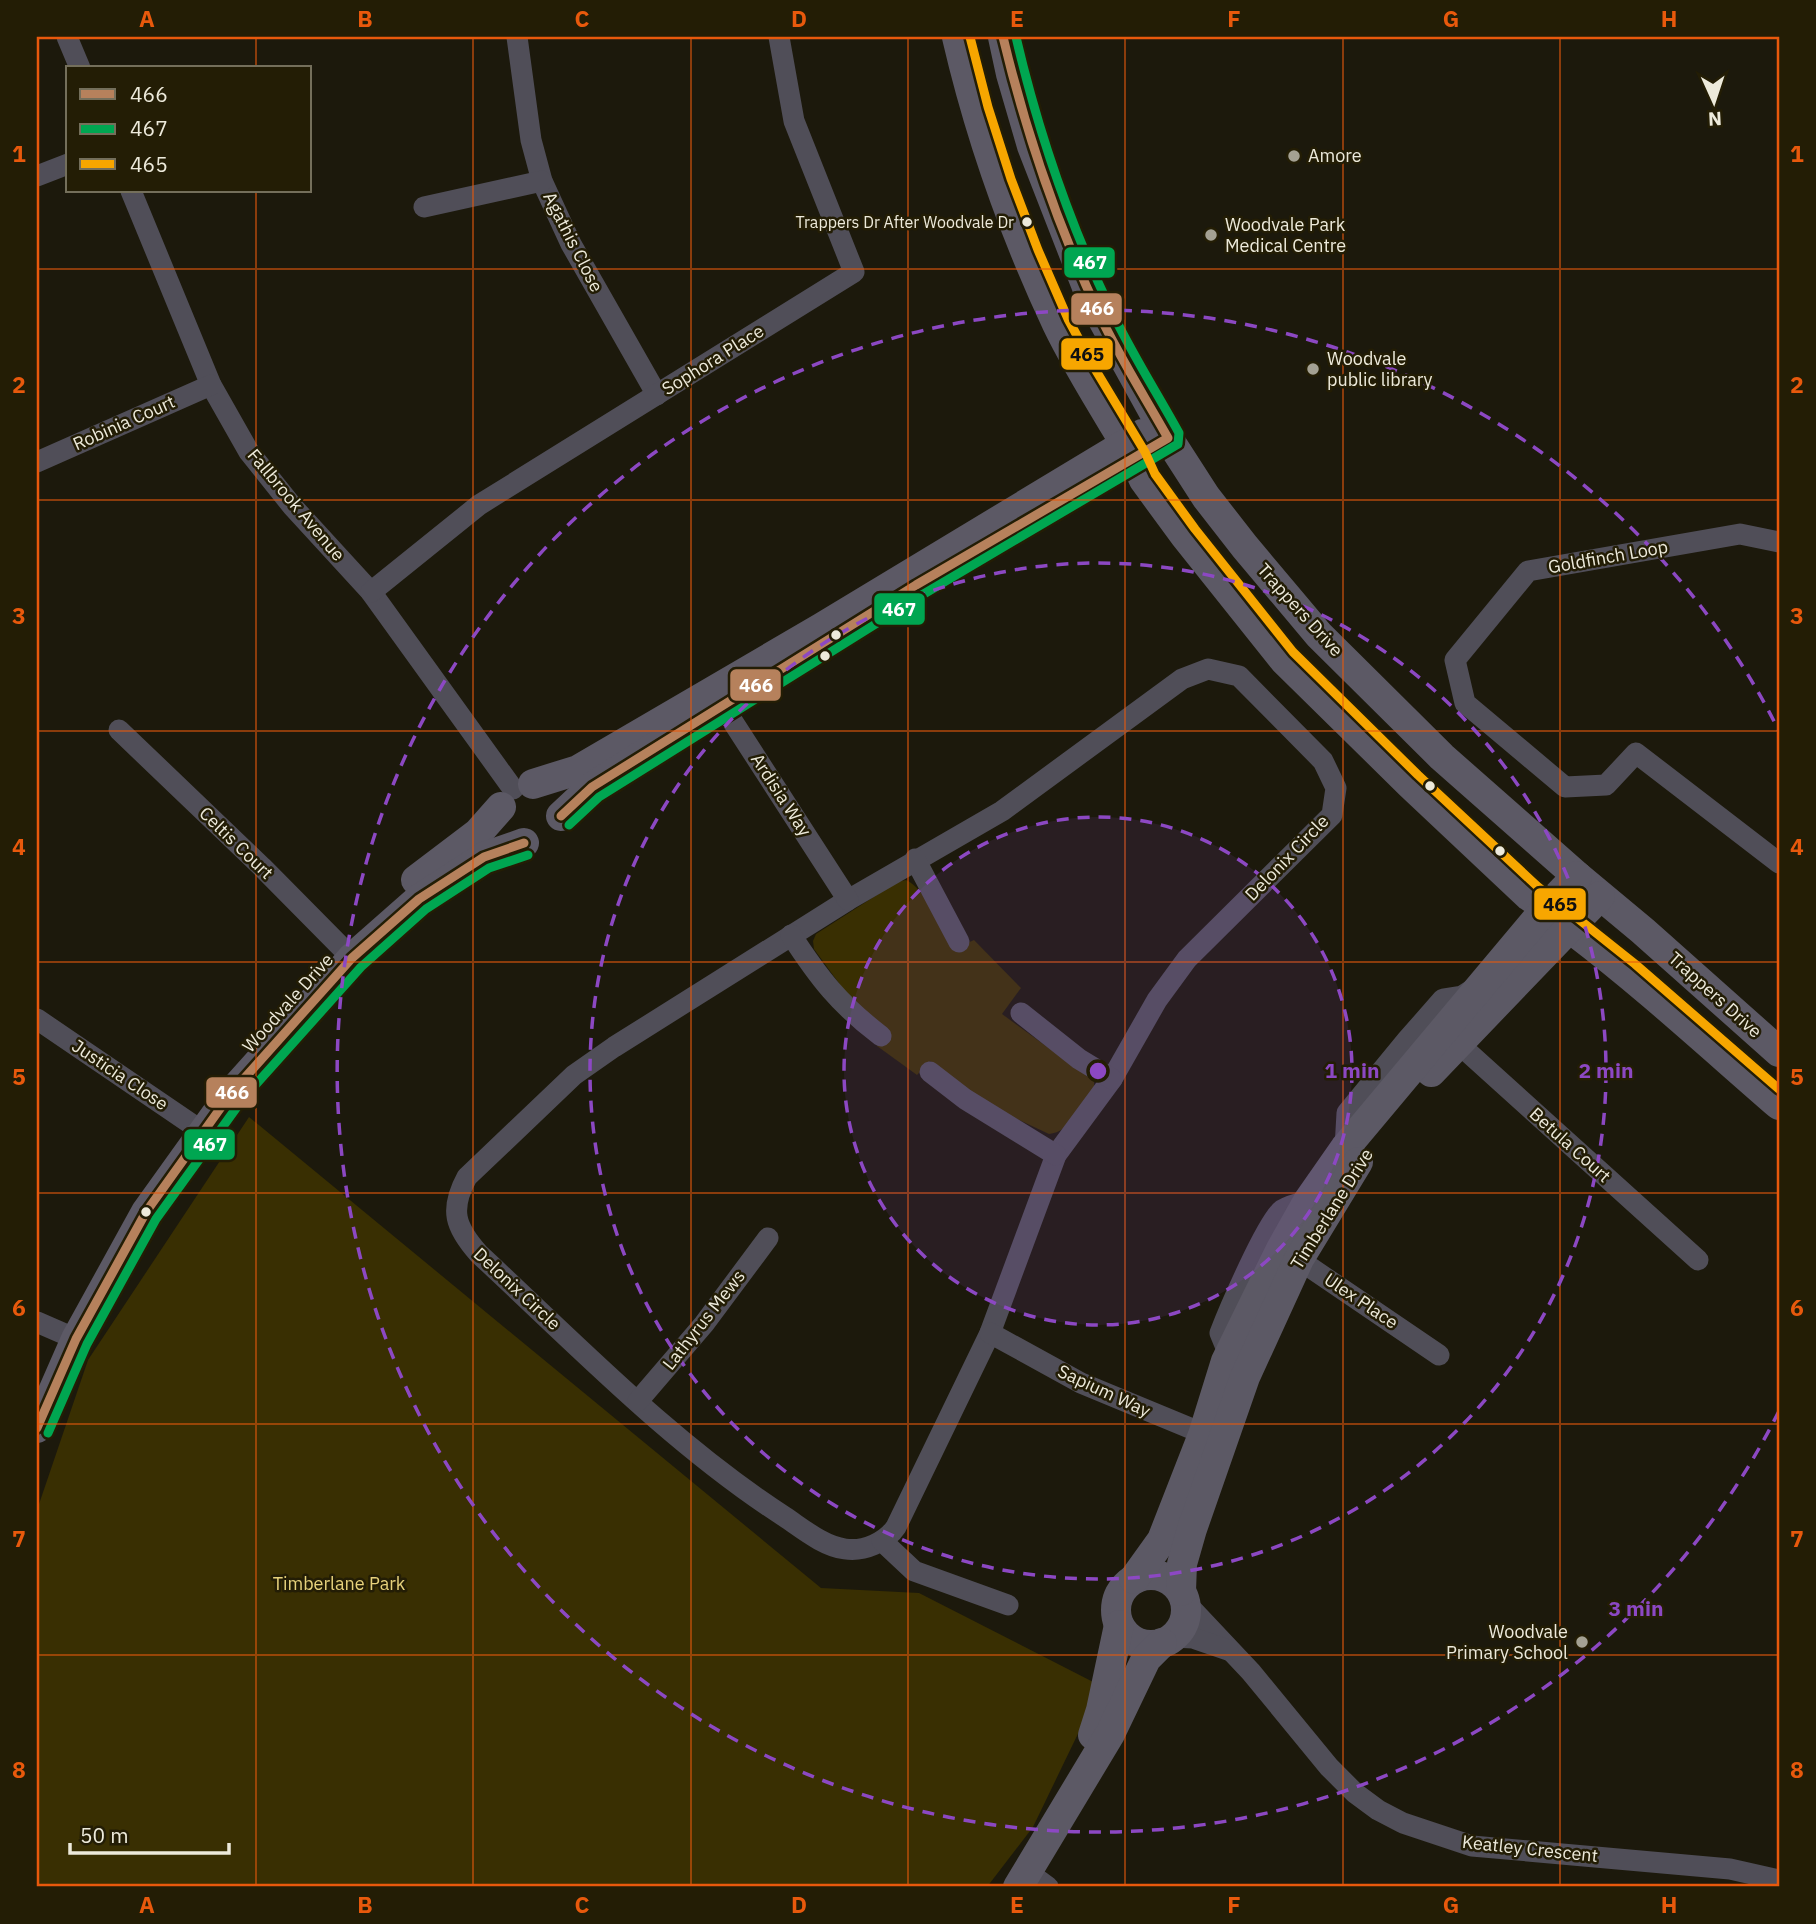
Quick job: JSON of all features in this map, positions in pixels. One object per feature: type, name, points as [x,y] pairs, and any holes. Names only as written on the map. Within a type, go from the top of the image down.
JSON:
[{"type":"street","points":[[67,37],[79,66]]},
{"type":"street","name":"Agathis Close","points":[[517,37],[530,141],[542,181],[571,244],[657,395]]},
{"type":"street","name":"Sophora Place","points":[[371,592],[479,505],[854,272],[794,121],[779,37]]},
{"type":"street","points":[[957,37],[980,125],[1007,204],[1058,326],[1144,480],[1185,536],[1284,660],[1410,784],[1529,896],[1547,907],[1569,928],[1613,961],[1779,1105]]},
{"type":"street","name":"Trappers Drive","points":[[1003,37],[1032,146],[1092,300],[1164,431],[1206,497],[1319,635],[1442,757],[1779,1052]]},
{"type":"street","points":[[37,176],[66,165]]},
{"type":"street","points":[[424,207],[542,181]]},
{"type":"street","name":"Fallbrook Avenue","points":[[131,192],[211,385],[249,452],[293,507],[371,592],[516,793]]},
{"type":"street","name":"Robinia Court","points":[[37,462],[211,385]]},
{"type":"street","points":[[717,698],[592,787],[561,816],[552,834],[544,840],[524,842],[508,833],[501,816],[516,793],[578,770],[717,698],[916,585],[1164,431]]},
{"type":"street","name":"Goldfinch Loop","points":[[1779,542],[1740,534],[1528,571],[1455,660],[1465,703],[1565,787],[1606,785],[1636,753],[1779,863]]},
{"type":"street","name":"Delonix Circle","points":[[1208,669],[1239,676],[1323,761],[1336,788],[1332,815],[1187,959],[1157,1000],[1112,1079],[1056,1155],[989,1333],[905,1513],[891,1535],[882,1541],[859,1549],[846,1550],[813,1536],[727,1479],[638,1401],[468,1243],[456,1219],[460,1191],[467,1177],[574,1074],[915,859],[1002,811],[1182,679],[1208,669]]},
{"type":"street","name":"Ardisia Way","points":[[717,698],[848,900]]},
{"type":"street","name":"Celtis Court","points":[[118,730],[346,952]]},
{"type":"street","points":[[516,793],[550,791],[556,798],[561,816]]},
{"type":"street","name":"Woodvale Drive","points":[[37,1384],[58,1331],[146,1212],[196,1127],[240,1083],[346,952],[409,886],[478,833],[516,793]]},
{"type":"street","name":"Woodvale Drive","points":[[346,952],[484,857],[524,842]]},
{"type":"street","points":[[915,859],[958,942]]},
{"type":"street","name":"Timberlane Drive","points":[[1226,1361],[1290,1254],[1414,1090],[1451,1037],[1486,979],[1577,876]]},
{"type":"street","name":"Timberlane Drive","points":[[1134,1579],[1162,1540],[1245,1377],[1308,1201],[1345,1148],[1451,1037],[1600,896]]},
{"type":"street","points":[[791,935],[839,1002],[881,1036]]},
{"type":"street","name":"Timberlane Drive","points":[[1345,1148],[1348,1113],[1406,1040],[1443,999],[1470,992],[1486,979]]},
{"type":"street","points":[[1021,1013],[1079,1059],[1112,1079]]},
{"type":"street","name":"Justicia Close","points":[[37,1019],[196,1127]]},
{"type":"street","name":"Betula Court","points":[[1451,1037],[1698,1260]]},
{"type":"street","points":[[930,1072],[965,1099],[1056,1155]]},
{"type":"street","name":"Timberlane Drive","points":[[1183,1597],[1182,1564],[1213,1438],[1226,1361],[1227,1350],[1220,1333],[1265,1237],[1280,1212],[1294,1204],[1308,1201]]},
{"type":"street","name":"Lathyrus Mews","points":[[638,1401],[704,1324],[768,1238]]},
{"type":"street","name":"Ulex Place","points":[[1290,1254],[1439,1355]]},
{"type":"street","name":"Woodvale Drive","points":[[37,1427],[58,1331]]},
{"type":"street","name":"Sapium Way","points":[[989,1333],[1081,1383],[1213,1438]]},
{"type":"street","points":[[882,1541],[914,1571],[1008,1605]]},
{"type":"street","points":[[1032,1882],[1071,1798],[1101,1710],[1119,1625],[1116,1604],[1119,1594],[1134,1579],[1144,1575],[1154,1575],[1174,1583],[1183,1597],[1184,1622],[1146,1658],[1110,1734],[1071,1798]]},
{"type":"street","name":"Keatley Crescent","points":[[1183,1597],[1354,1793],[1403,1823],[1472,1846],[1730,1868],[1779,1880]]},
{"type":"street","points":[[1119,1625],[1125,1634],[1142,1644],[1168,1640]]},
{"type":"street","name":"Keatley Crescent","points":[[1168,1640],[1193,1638],[1230,1650]]},
{"type":"green space","points":[[906,880],[927,901],[954,949],[974,940],[1021,988],[1002,1014],[1094,1081],[1094,1088],[1064,1128],[1049,1134],[983,1103],[930,1061],[917,1075],[877,1046],[887,1033],[849,997],[814,949],[816,934],[897,882]]},
{"type":"green space","name":"Timberlane Park","points":[[249,1117],[821,1588],[919,1593],[1101,1686],[1033,1827],[987,1887],[37,1887],[37,1510],[88,1360]]},
{"type":"transit line","name":"465","points":[[970,37],[988,107],[1011,179],[1068,319],[1155,474],[1195,529],[1293,652],[1418,775],[1537,886],[1635,964],[1779,1089]]},
{"type":"transit line","name":"466","points":[[561,816],[592,787],[916,585],[1168,438],[1108,332],[1070,248],[1033,144],[1003,37]]},
{"type":"transit line","name":"467","points":[[569,825],[599,797],[922,595],[1178,444],[1179,433],[1120,328],[1082,246],[1045,142],[1016,37]]},
{"type":"transit line","name":"466","points":[[37,1428],[76,1339],[146,1212],[232,1092],[352,958],[419,899],[484,857],[524,843]]},
{"type":"transit line","name":"467","points":[[48,1433],[87,1344],[156,1219],[242,1100],[361,967],[426,909],[489,868],[528,855]]},
{"type":"place","name":"Amore","points":[[1294,156]]},
{"type":"place","name":"Trappers Dr After Woodvale Dr","points":[[1027,222]]},
{"type":"place","name":"Woodvale Park Medical Centre","points":[[1211,235]]},
{"type":"place","name":"Woodvale public library","points":[[1313,369]]},
{"type":"place","name":"Woodvale Primary School","points":[[1582,1642]]}]
